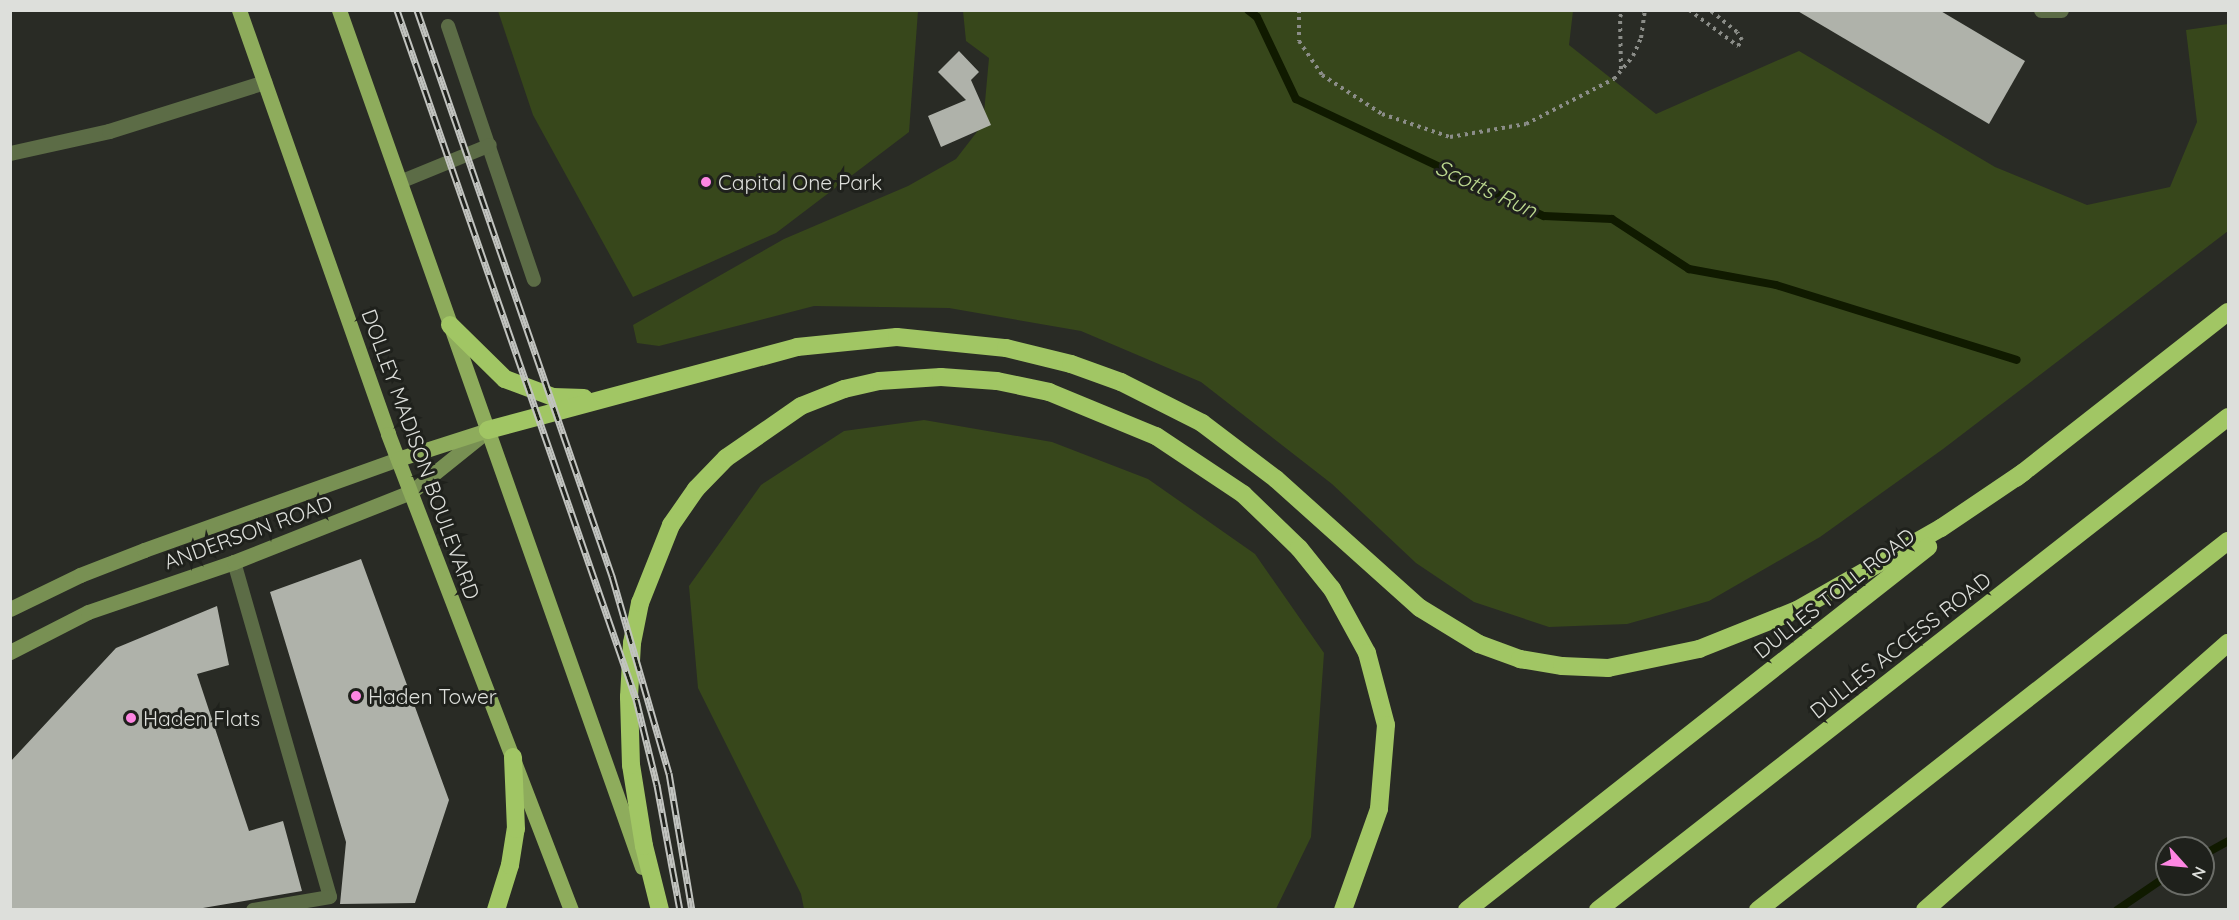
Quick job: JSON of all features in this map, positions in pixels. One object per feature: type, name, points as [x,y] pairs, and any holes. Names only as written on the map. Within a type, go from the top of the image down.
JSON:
[{"type":"highway","name":"DULLES TOLL ROAD","points":[[1467,909],[2229,312]]},
{"type":"highway","points":[[450,325],[487,365],[528,390],[553,398],[612,397]]},
{"type":"highway","points":[[488,430],[796,347],[844,341],[897,337],[948,340],[1071,364],[1157,399],[1202,423],[1245,453],[1442,624],[1479,644],[1520,659],[1562,666],[1608,668],[1649,662],[1753,630],[1857,578],[2024,472]]},
{"type":"highway","points":[[658,909],[644,846],[631,765],[629,697],[632,643],[640,603],[671,525],[696,489],[726,458],[801,406],[844,389],[879,381],[941,377],[997,381],[1049,392],[1156,436],[1243,494],[1321,575],[1347,612],[1367,653],[1386,726],[1379,809],[1343,909]]},
{"type":"highway","name":"DULLES ACCESS ROAD","points":[[1598,909],[2229,417]]},
{"type":"highway","points":[[1758,909],[2229,541]]},
{"type":"highway","points":[[1925,909],[2229,643]]},
{"type":"highway","points":[[496,909],[510,865],[516,829],[513,757]]},
{"type":"main road","name":"DOLLEY MADISON BOULEVARD","points":[[239,10],[398,459],[571,909]]},
{"type":"main road","points":[[339,10],[658,909]]},
{"type":"main road","points":[[398,459],[488,430]]},
{"type":"street","points":[[2041,10],[2061,10]]},
{"type":"street","points":[[10,153],[109,131],[264,82]]},
{"type":"street","name":"ANDERSON ROAD","points":[[10,652],[88,612],[234,562],[411,492],[488,430]]},
{"type":"street","name":"ANDERSON ROAD","points":[[10,609],[111,562],[398,459]]},
{"type":"lane","points":[[448,26],[534,280]]},
{"type":"lane","points":[[400,182],[490,145]]},
{"type":"lane","points":[[234,562],[330,897],[253,909]]},
{"type":"path","points":[[1299,10],[1299,40],[1322,75],[1382,114],[1450,137],[1526,124],[1614,79],[1641,38],[1645,10]]},
{"type":"path","points":[[1622,70],[1620,17],[1623,10]]},
{"type":"path","points":[[1689,10],[1737,46],[1742,40],[1737,32],[1710,10]]},
{"type":"green space","name":"Capital One Park","points":[[498,11],[918,11],[909,132],[776,233],[633,297],[533,115]]},
{"type":"green space","points":[[963,11],[1573,11],[1569,45],[1656,114],[1799,51],[1995,167],[2087,205],[2170,187],[2197,122],[2186,30],[2228,24],[2228,231],[1943,449],[1820,537],[1709,601],[1627,624],[1549,627],[1474,602],[1416,563],[1332,484],[1201,382],[1081,331],[949,308],[814,306],[659,346],[637,343],[633,325],[784,239],[908,186],[956,159],[983,124],[989,58],[966,41]]},
{"type":"green space","points":[[924,420],[1052,442],[1148,479],[1255,554],[1324,653],[1311,837],[1276,909],[804,909],[801,894],[698,688],[689,586],[761,485],[844,431]]},
{"type":"building","points":[[1796,10],[1939,10],[2025,61],[1989,124]]},
{"type":"building","points":[[959,51],[979,72],[971,80],[991,125],[941,147],[928,116],[966,100],[938,72]]},
{"type":"building","name":"Haden Tower","points":[[361,559],[449,800],[415,903],[340,904],[346,842],[270,592]]},
{"type":"building","name":"Haden Flats","points":[[217,606],[229,665],[197,674],[249,831],[283,821],[302,891],[197,909],[10,909],[10,762],[116,648]]},
{"type":"waterway","name":"Scotts Run","points":[[1248,10],[1257,17],[1296,99],[1544,216],[1612,219],[1689,269],[1776,285],[2017,360]]},
{"type":"waterway","points":[[2215,848],[2228,841]]},
{"type":"waterway","points":[[2117,910],[2155,884]]},
{"type":"railway","points":[[397,10],[636,699],[657,785],[680,910]]},
{"type":"railway","points":[[417,10],[612,576],[669,773],[692,910]]},
{"type":"place","name":"Capital One Park","points":[[706,182]]},
{"type":"place","name":"Haden Tower","points":[[356,696]]},
{"type":"place","name":"Haden Flats","points":[[131,718]]}]
